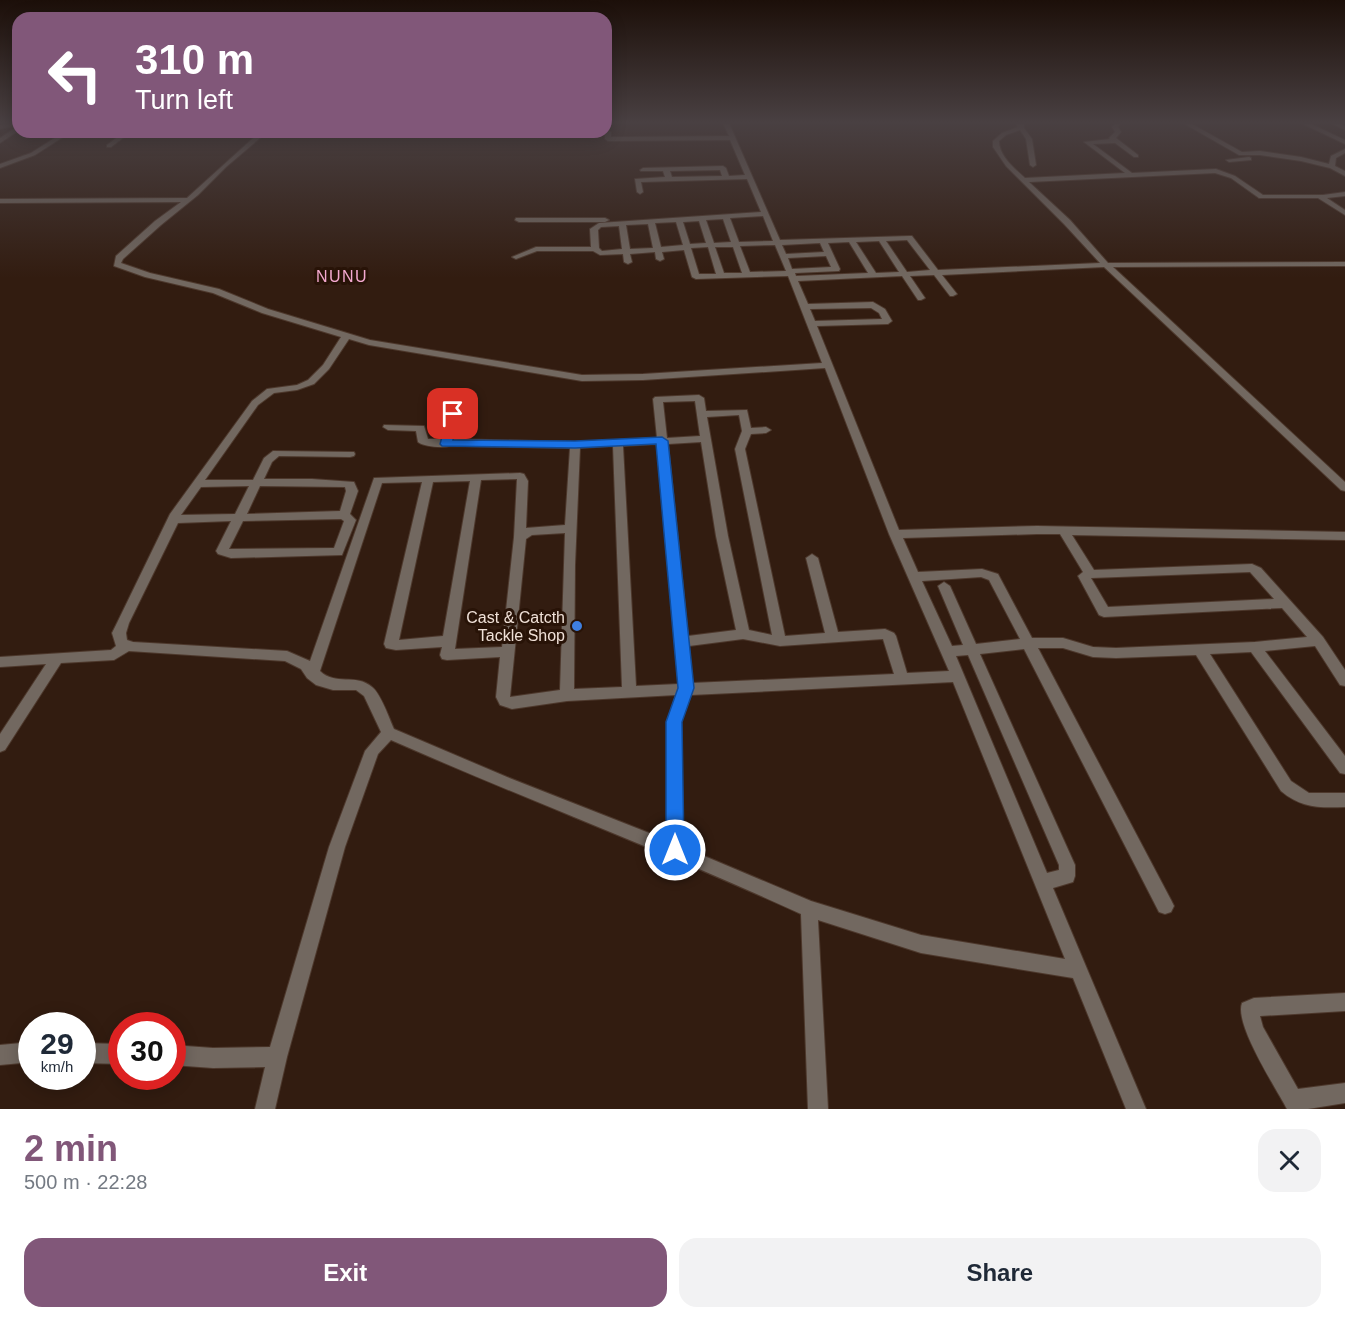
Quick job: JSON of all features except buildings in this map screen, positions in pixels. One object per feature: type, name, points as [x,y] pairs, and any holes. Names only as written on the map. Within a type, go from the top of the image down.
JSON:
[{"type":"street","points":[[216,175],[123,254],[117,264],[148,275],[216,291],[265,311],[346,336],[399,349],[582,378],[643,377],[829,365]]},
{"type":"street","points":[[666,175],[666,191]]},
{"type":"street","points":[[1018,175],[1067,222],[1106,266],[1345,488]]},
{"type":"street","points":[[1023,180],[1136,175]]},
{"type":"street","points":[[1227,175],[1262,197],[1345,194]]},
{"type":"street","points":[[640,192],[637,180],[750,177],[829,365],[895,534],[948,652],[1136,1109]]},
{"type":"street","points":[[1321,196],[1345,213]]},
{"type":"street","points":[[0,201],[187,200]]},
{"type":"street","points":[[1335,207],[1345,207]]},
{"type":"street","points":[[595,249],[596,226],[766,214]]},
{"type":"street","points":[[726,217],[747,275]]},
{"type":"street","points":[[702,218],[721,276]]},
{"type":"street","points":[[519,220],[619,220],[626,224]]},
{"type":"street","points":[[679,220],[696,277],[791,274],[874,276],[1106,266],[1345,264]]},
{"type":"street","points":[[651,222],[660,259]]},
{"type":"street","points":[[626,224],[628,262]]},
{"type":"street","points":[[881,239],[921,298]]},
{"type":"street","points":[[516,257],[536,249],[595,249],[600,253],[778,242],[912,239],[953,294]]},
{"type":"street","points":[[851,240],[874,276]]},
{"type":"street","points":[[791,274],[836,269],[823,241]]},
{"type":"street","points":[[783,256],[829,254]]},
{"type":"street","points":[[805,307],[873,305],[882,311],[888,321],[810,324]]},
{"type":"street","points":[[346,336],[311,382],[264,393],[196,484],[174,519],[119,633],[119,641],[126,646],[287,656],[306,665],[312,675],[321,681],[333,685],[364,687],[369,692],[389,732],[502,782],[675,850],[809,909],[921,944],[1078,970]]},
{"type":"street","points":[[675,850],[674,722],[686,688],[658,399],[699,398],[722,536],[743,634]]},
{"type":"street","points":[[702,414],[743,408],[747,431],[740,449],[780,641]]},
{"type":"street","points":[[446,444],[453,414]]},
{"type":"street","points":[[388,427],[420,428],[423,442],[446,444],[575,445],[706,439]]},
{"type":"street","points":[[747,431],[766,430]]},
{"type":"street","points":[[618,442],[629,691]]},
{"type":"street","points":[[567,695],[570,529],[575,445]]},
{"type":"street","points":[[174,519],[239,518],[344,515],[350,520],[338,552],[225,554],[222,551],[223,548],[239,518],[256,484],[267,460],[273,454],[350,454]]},
{"type":"street","points":[[312,675],[378,480],[520,476],[522,478],[520,537],[503,697],[505,701],[512,703],[567,695],[629,691],[957,676]]},
{"type":"street","points":[[476,477],[447,655],[508,652]]},
{"type":"street","points":[[428,478],[391,644],[449,641]]},
{"type":"street","points":[[196,484],[350,484],[352,491],[344,515]]},
{"type":"street","points":[[520,537],[529,531],[570,529]]},
{"type":"street","points":[[895,534],[1064,531],[1345,536]]},
{"type":"street","points":[[1064,531],[1091,574]]},
{"type":"street","points":[[812,558],[833,637]]},
{"type":"street","points":[[1286,603],[1104,612],[1084,576],[1245,566],[1257,571],[1286,603],[1318,641],[1345,681]]},
{"type":"street","points":[[914,577],[981,573],[992,575],[1165,906]]},
{"type":"street","points":[[944,586],[1067,865],[1067,876],[1042,883]]},
{"type":"street","points":[[683,642],[743,634],[780,641],[887,634],[902,679]]},
{"type":"street","points":[[948,652],[1029,643],[1064,644],[1093,652],[1200,650],[1318,641]]},
{"type":"street","points":[[0,662],[114,655],[126,646]]},
{"type":"street","points":[[1255,647],[1345,768]]},
{"type":"street","points":[[1200,650],[1286,786],[1300,798],[1310,801],[1345,800]]},
{"type":"street","points":[[0,746],[57,659]]},
{"type":"street","points":[[265,1109],[277,1057],[337,846],[372,751],[389,732]]},
{"type":"street","points":[[809,909],[818,1109]]},
{"type":"street","points":[[1345,1002],[1249,1010],[1255,1030],[1296,1105],[1345,1093]]},
{"type":"street","points":[[0,1055],[18,1053]]},
{"type":"street","points":[[186,1056],[277,1057]]},
{"type":"place","name":"Cast & Catcth Tackle Shop","points":[[577,626]]},
{"type":"district","name":"NUNU","points":[[342,276]]},
{"type":"route","points":[[453,414],[446,444],[575,445],[662,441],[686,688],[674,722],[675,850]]}]
